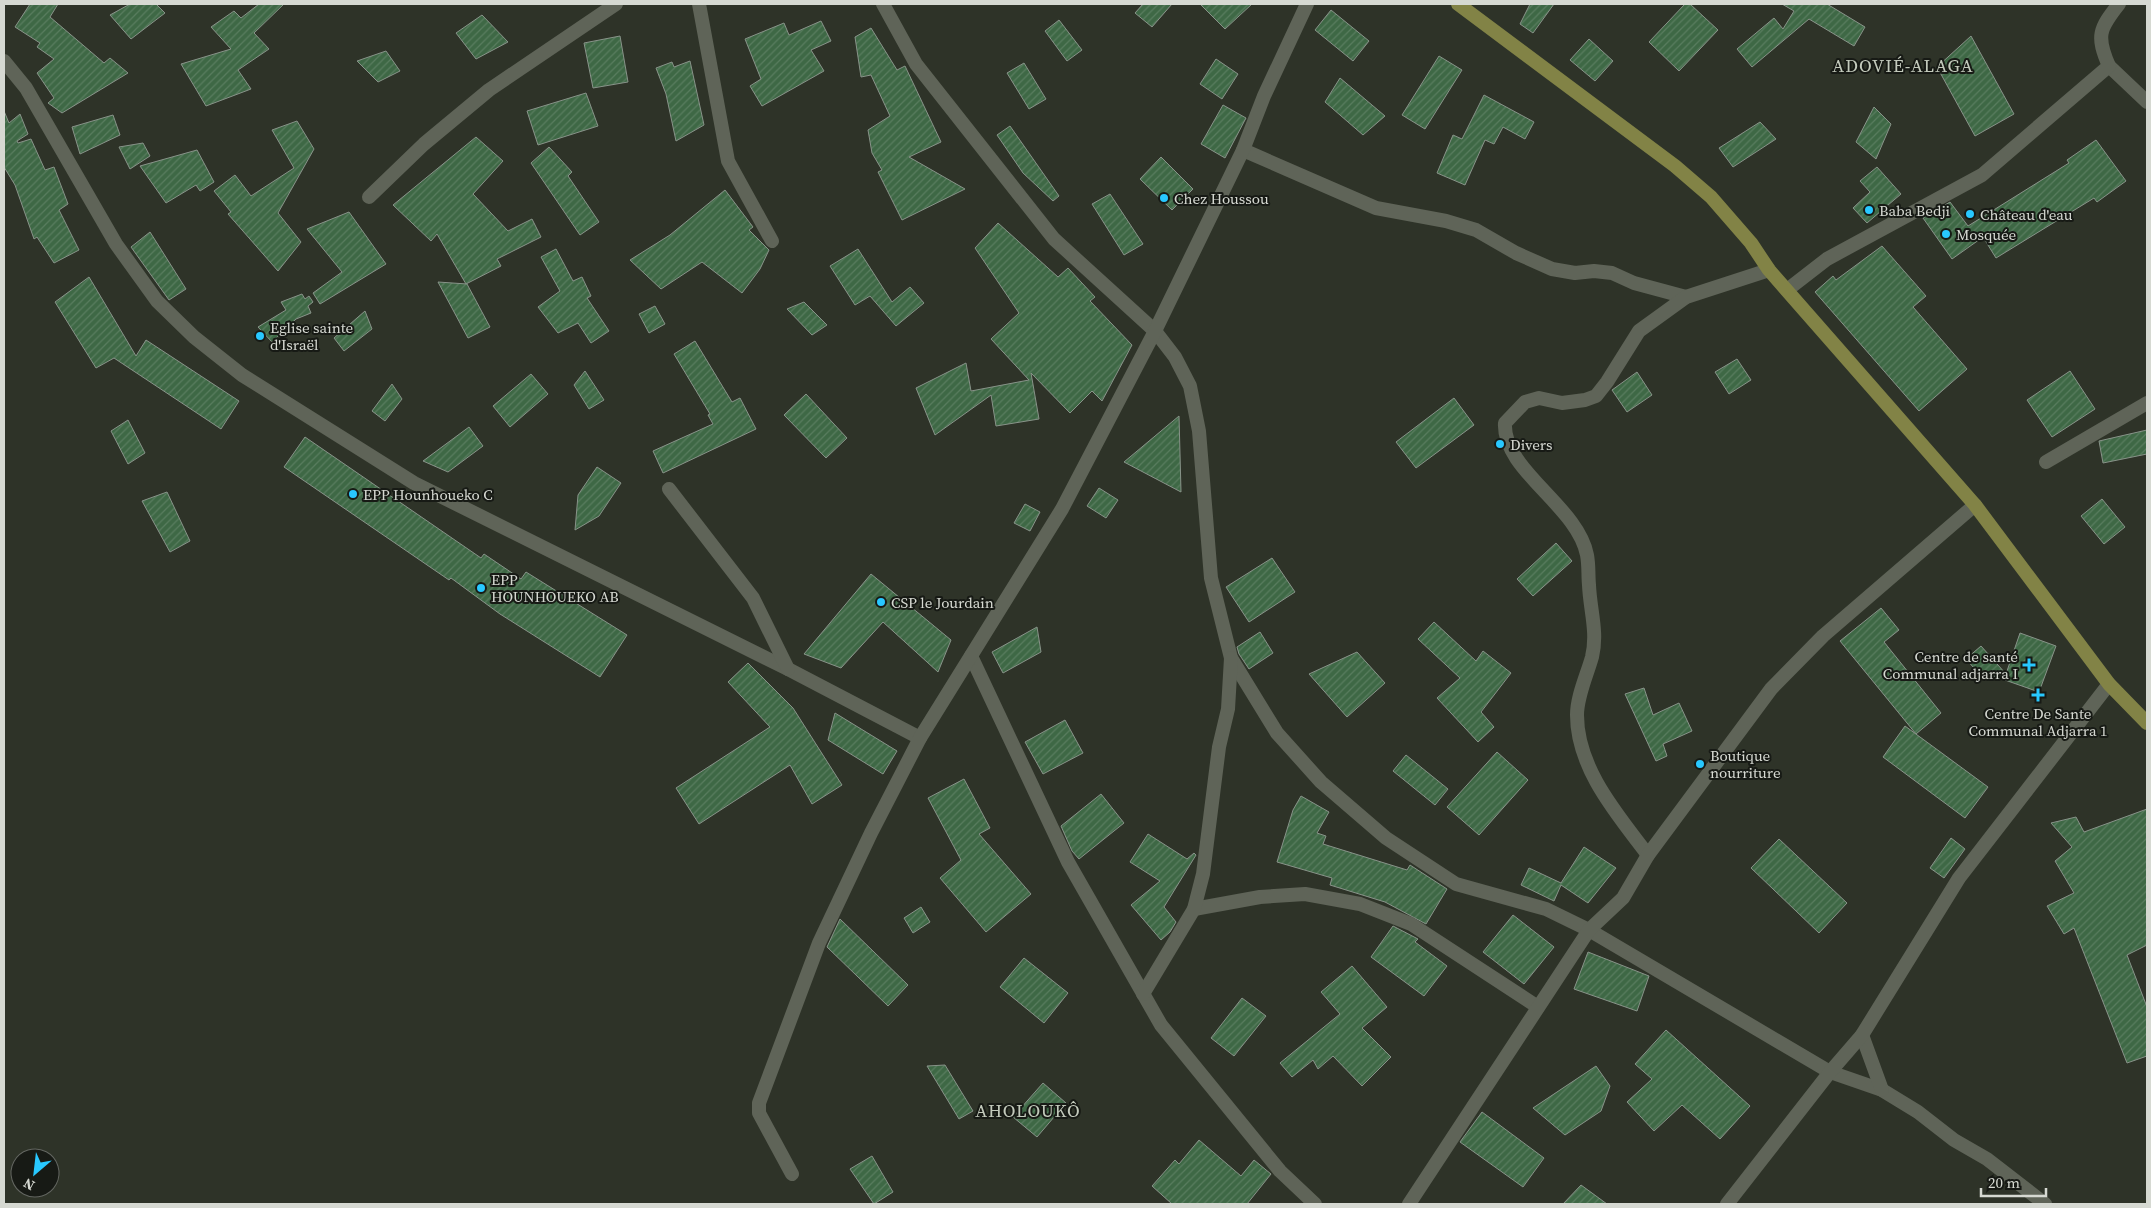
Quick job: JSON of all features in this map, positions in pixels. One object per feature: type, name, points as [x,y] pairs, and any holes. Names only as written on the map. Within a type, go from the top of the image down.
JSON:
[{"type":"main road","points":[[1458,4],[1675,166],[1711,197],[1751,243],[1769,270],[1975,505],[2109,684],[2147,723]]},
{"type":"street","points":[[369,197],[424,144],[489,90],[616,4]]},
{"type":"street","points":[[699,4],[728,161],[772,242]]},
{"type":"street","points":[[884,4],[916,64],[1054,239],[1155,331],[1175,356],[1190,386],[1199,431],[1211,578],[1231,658],[1228,709],[1219,747],[1203,874],[1194,909],[1143,994]]},
{"type":"street","points":[[792,1174],[759,1113],[759,1103],[819,943],[863,849],[920,738],[1062,508],[1155,331],[1243,150],[1264,96],[1307,4]]},
{"type":"street","points":[[2119,4],[2105,21],[2100,33],[2102,50],[2109,66],[2147,102]]},
{"type":"street","points":[[4,61],[26,88],[116,244],[157,301],[194,337],[242,375],[414,483],[920,738]]},
{"type":"street","points":[[1787,290],[1827,259],[1982,175],[2109,66]]},
{"type":"street","points":[[1243,150],[1376,208],[1446,221],[1476,230],[1516,253],[1552,269],[1575,273],[1594,271],[1612,273],[1649,288],[1686,297]]},
{"type":"street","points":[[1648,855],[1594,778],[1580,741],[1577,714],[1596,634],[1589,586],[1588,556],[1580,532],[1513,454],[1504,435],[1505,424],[1526,402],[1539,398],[1562,403],[1585,400],[1596,396],[1608,382],[1639,331],[1686,297],[1769,270]]},
{"type":"street","points":[[2046,462],[2147,403]]},
{"type":"street","points":[[669,489],[753,598],[788,670]]},
{"type":"street","points":[[1409,1204],[1589,930],[1623,898],[1648,855],[1771,688],[1824,636],[1975,505]]},
{"type":"street","points":[[971,656],[1068,862],[1161,1025],[1280,1171],[1315,1204]]},
{"type":"street","points":[[1231,658],[1277,733],[1321,782],[1386,838],[1456,884],[1546,908],[1589,930],[1830,1072],[1882,1090],[1918,1112],[1954,1140],[1987,1160],[2045,1204]]},
{"type":"street","points":[[1727,1204],[1830,1072],[1862,1036],[1959,878],[2109,684]]},
{"type":"street","points":[[1194,909],[1260,896],[1305,894],[1360,904],[1411,924],[1538,1007]]},
{"type":"street","points":[[1862,1036],[1882,1090]]},
{"type":"building","points":[[30,4],[58,4],[50,17],[104,63],[110,58],[128,73],[62,113],[48,103],[54,98],[37,73],[54,59],[37,47],[40,43],[15,27]]},
{"type":"building","points":[[130,4],[156,4],[165,13],[131,39],[110,15]]},
{"type":"building","points":[[259,4],[284,4],[254,33],[269,49],[238,70],[251,89],[206,106],[181,64],[231,49],[211,27],[234,11],[241,18]]},
{"type":"building","points":[[1143,4],[1172,4],[1152,27],[1135,13]]},
{"type":"building","points":[[1200,4],[1252,4],[1225,29]]},
{"type":"building","points":[[1530,4],[1554,4],[1533,33],[1520,24]]},
{"type":"building","points":[[1685,4],[1690,4],[1718,30],[1679,71],[1649,42]]},
{"type":"building","points":[[1782,4],[1827,4],[1865,27],[1854,46],[1809,19],[1752,67],[1737,49],[1774,18],[1783,29],[1794,11]]},
{"type":"building","points":[[1331,10],[1369,41],[1353,61],[1315,30]]},
{"type":"building","points":[[482,15],[508,42],[476,59],[456,33]]},
{"type":"building","points":[[1059,20],[1082,50],[1067,61],[1045,31]]},
{"type":"building","points":[[821,21],[831,41],[811,50],[824,71],[762,106],[750,86],[761,79],[745,39],[784,23],[789,35]]},
{"type":"building","points":[[871,28],[897,70],[905,66],[941,142],[909,157],[965,189],[902,220],[878,172],[882,170],[872,153],[868,130],[890,116],[871,75],[861,77],[855,37]]},
{"type":"building","points":[[620,36],[628,82],[593,88],[584,43]]},
{"type":"building","points":[[1971,36],[2014,114],[1975,136],[1937,67]]},
{"type":"building","points":[[1589,39],[1613,61],[1595,81],[1570,60]]},
{"type":"building","points":[[386,51],[400,71],[378,82],[357,61]]},
{"type":"building","points":[[1439,56],[1462,70],[1425,129],[1402,115]]},
{"type":"building","points":[[1216,59],[1238,74],[1222,99],[1200,84]]},
{"type":"building","points":[[690,61],[704,125],[676,141],[666,94],[656,68],[672,62],[674,67]]},
{"type":"building","points":[[1024,63],[1046,99],[1029,109],[1007,73]]},
{"type":"building","points":[[1340,78],[1385,116],[1363,135],[1325,102]]},
{"type":"building","points":[[586,93],[598,126],[538,145],[527,111]]},
{"type":"building","points":[[1484,95],[1534,122],[1525,139],[1503,127],[1494,144],[1485,140],[1465,185],[1437,173],[1453,135],[1462,139]]},
{"type":"building","points":[[1223,105],[1246,118],[1225,158],[1201,144]]},
{"type":"building","points":[[1874,107],[1891,124],[1876,159],[1856,142]]},
{"type":"building","points":[[4,111],[9,123],[20,114],[28,134],[17,141],[18,143],[31,139],[45,170],[54,167],[68,204],[59,210],[79,250],[54,263],[37,237],[34,239],[15,185],[4,167]]},
{"type":"building","points":[[113,115],[120,135],[80,154],[72,127]]},
{"type":"building","points":[[297,121],[314,149],[278,213],[301,242],[278,271],[228,214],[231,212],[214,191],[235,175],[251,196],[294,168],[272,130]]},
{"type":"building","points":[[1760,122],[1776,139],[1733,167],[1719,148]]},
{"type":"building","points":[[1010,126],[1059,196],[1053,201],[1023,173],[997,135]]},
{"type":"building","points":[[476,137],[503,161],[473,194],[508,231],[532,219],[541,237],[497,259],[501,266],[466,284],[437,234],[431,241],[393,205]]},
{"type":"building","points":[[2096,140],[2126,181],[2097,202],[2094,198],[1996,258],[1983,237],[1952,259],[1923,218],[1950,202],[1968,226],[2069,163],[2067,160]]},
{"type":"building","points":[[143,143],[150,156],[130,169],[119,147]]},
{"type":"building","points":[[549,147],[572,172],[568,176],[599,222],[580,235],[531,163]]},
{"type":"building","points":[[197,150],[214,182],[200,191],[196,185],[166,203],[140,166]]},
{"type":"building","points":[[1161,157],[1193,189],[1172,210],[1140,179]]},
{"type":"building","points":[[1877,167],[1901,194],[1867,223],[1853,208],[1870,192],[1860,181]]},
{"type":"building","points":[[725,190],[753,227],[749,230],[769,250],[760,269],[742,293],[702,262],[661,289],[630,260],[670,235]]},
{"type":"building","points":[[1110,194],[1143,244],[1124,255],[1092,204]]},
{"type":"building","points":[[349,212],[386,264],[320,304],[313,293],[342,272],[307,229]]},
{"type":"building","points":[[998,223],[1058,277],[1068,268],[1095,297],[1090,301],[1132,345],[1102,401],[1092,391],[1070,413],[1031,373],[1039,419],[996,426],[991,395],[935,435],[916,388],[966,363],[971,391],[1029,380],[991,339],[1019,313],[975,248]]},
{"type":"building","points":[[150,232],[186,289],[169,300],[131,247]]},
{"type":"building","points":[[1882,246],[1926,296],[1913,307],[1967,369],[1919,411],[1815,292],[1833,276],[1836,280]]},
{"type":"building","points":[[556,249],[573,281],[582,277],[591,296],[587,298],[609,331],[591,343],[578,323],[558,333],[538,307],[560,291],[541,257]]},
{"type":"building","points":[[858,249],[892,302],[910,287],[924,303],[896,326],[870,296],[855,305],[830,266]]},
{"type":"building","points":[[89,277],[136,356],[146,340],[239,401],[221,429],[114,358],[96,368],[55,302]]},
{"type":"building","points":[[438,282],[467,284],[490,327],[468,338]]},
{"type":"building","points":[[302,294],[305,299],[309,296],[313,302],[308,306],[311,313],[296,319],[272,342],[258,327],[286,310],[281,302]]},
{"type":"building","points":[[804,302],[827,325],[812,335],[787,309]]},
{"type":"building","points":[[655,306],[665,324],[649,333],[639,314]]},
{"type":"building","points":[[365,311],[372,329],[344,351],[334,338]]},
{"type":"building","points":[[695,341],[732,402],[740,398],[756,429],[663,473],[653,451],[713,424],[708,415],[710,414],[674,354]]},
{"type":"building","points":[[1737,359],[1751,380],[1729,394],[1715,372]]},
{"type":"building","points":[[585,371],[604,400],[589,409],[574,385]]},
{"type":"building","points":[[2070,371],[2095,409],[2052,437],[2027,400]]},
{"type":"building","points":[[1637,372],[1652,395],[1627,412],[1612,390]]},
{"type":"building","points":[[531,374],[548,394],[510,427],[493,406]]},
{"type":"building","points":[[392,384],[402,399],[385,421],[372,411]]},
{"type":"building","points":[[806,394],[847,438],[826,458],[784,415]]},
{"type":"building","points":[[1454,398],[1474,425],[1416,468],[1396,442]]},
{"type":"building","points":[[1179,416],[1181,492],[1124,462]]},
{"type":"building","points":[[128,420],[145,453],[128,464],[111,431]]},
{"type":"building","points":[[469,427],[483,446],[448,472],[423,461]]},
{"type":"building","points":[[2147,430],[2147,454],[2103,463],[2099,441]]},
{"type":"building","points":[[305,437],[481,558],[484,554],[521,579],[526,572],[627,635],[600,677],[500,614],[451,578],[449,580],[284,467]]},
{"type":"building","points":[[597,467],[621,483],[599,516],[575,530],[578,495]]},
{"type":"building","points":[[1099,488],[1118,500],[1106,518],[1087,506]]},
{"type":"building","points":[[167,492],[190,541],[170,552],[142,501]]},
{"type":"building","points":[[2102,499],[2125,527],[2104,544],[2081,516]]},
{"type":"building","points":[[1025,504],[1040,512],[1030,531],[1014,523]]},
{"type":"building","points":[[1556,543],[1572,561],[1533,596],[1517,579]]},
{"type":"building","points":[[1272,558],[1295,592],[1249,622],[1226,587]]},
{"type":"building","points":[[871,574],[951,640],[938,672],[883,622],[841,668],[804,654]]},
{"type":"building","points":[[1881,608],[1899,630],[1884,642],[1941,713],[1916,734],[1840,641]]},
{"type":"building","points":[[1434,622],[1476,661],[1483,651],[1511,673],[1481,712],[1494,727],[1478,742],[1437,698],[1460,678],[1418,639]]},
{"type":"building","points":[[1037,627],[1041,652],[1003,673],[992,652]]},
{"type":"building","points":[[1260,632],[1273,653],[1249,669],[1239,654],[1237,647]]},
{"type":"building","points":[[2020,633],[2056,646],[2039,692],[1985,673],[1981,676],[1966,659],[1981,646],[2006,674]]},
{"type":"building","points":[[1357,652],[1385,683],[1347,717],[1309,674]]},
{"type":"building","points":[[748,663],[793,708],[842,785],[812,804],[790,765],[699,824],[676,788],[770,727],[728,682]]},
{"type":"building","points":[[1644,688],[1653,715],[1679,703],[1692,731],[1663,744],[1667,756],[1656,761],[1625,694]]},
{"type":"building","points":[[835,713],[897,751],[883,774],[828,740]]},
{"type":"building","points":[[1065,720],[1083,753],[1043,774],[1025,742]]},
{"type":"building","points":[[1905,726],[1988,787],[1965,818],[1883,757]]},
{"type":"building","points":[[1497,752],[1528,780],[1479,835],[1447,807]]},
{"type":"building","points":[[1406,755],[1448,789],[1435,805],[1393,771]]},
{"type":"building","points":[[964,779],[990,828],[979,834],[1031,894],[986,932],[940,878],[961,860],[928,798]]},
{"type":"building","points":[[1101,794],[1124,823],[1079,859],[1072,851],[1061,826]]},
{"type":"building","points":[[1301,796],[1329,812],[1317,833],[1326,836],[1323,844],[1407,870],[1410,865],[1447,889],[1426,924],[1385,902],[1330,885],[1332,878],[1277,862],[1293,810]]},
{"type":"building","points":[[2147,809],[2147,945],[2127,955],[2147,1007],[2147,1056],[2127,1063],[2074,928],[2064,934],[2047,906],[2074,893],[2055,861],[2072,847],[2051,823],[2076,817],[2084,832]]},
{"type":"building","points":[[1148,834],[1187,859],[1194,853],[1196,855],[1164,907],[1176,922],[1170,932],[1161,940],[1131,905],[1160,881],[1130,862]]},
{"type":"building","points":[[1951,838],[1965,849],[1944,878],[1930,868]]},
{"type":"building","points":[[1779,839],[1847,903],[1819,933],[1751,868]]},
{"type":"building","points":[[1584,847],[1616,868],[1588,903],[1561,885],[1554,901],[1521,885],[1529,868],[1561,883]]},
{"type":"building","points":[[921,907],[930,922],[913,933],[904,918]]},
{"type":"building","points":[[1513,915],[1554,947],[1524,984],[1483,952]]},
{"type":"building","points":[[840,919],[908,985],[888,1006],[827,947]]},
{"type":"building","points":[[1393,926],[1418,939],[1415,942],[1447,966],[1424,996],[1371,957]]},
{"type":"building","points":[[1588,952],[1649,976],[1637,1011],[1574,989]]},
{"type":"building","points":[[1024,958],[1068,993],[1044,1023],[1000,987]]},
{"type":"building","points":[[1352,966],[1387,1007],[1362,1028],[1391,1057],[1362,1086],[1333,1056],[1318,1069],[1313,1060],[1292,1077],[1280,1063],[1340,1014],[1321,992]]},
{"type":"building","points":[[1242,998],[1266,1016],[1234,1056],[1211,1038]]},
{"type":"building","points":[[1666,1030],[1750,1106],[1720,1139],[1682,1105],[1654,1131],[1627,1102],[1652,1079],[1635,1064]]},
{"type":"building","points":[[945,1065],[973,1111],[959,1119],[927,1066]]},
{"type":"building","points":[[1596,1066],[1610,1086],[1601,1111],[1565,1135],[1533,1108]]},
{"type":"building","points":[[1043,1083],[1066,1103],[1037,1137],[1013,1117]]},
{"type":"building","points":[[1482,1112],[1544,1158],[1523,1187],[1460,1142]]},
{"type":"building","points":[[1199,1140],[1241,1176],[1254,1160],[1271,1174],[1247,1204],[1172,1204],[1152,1186],[1175,1160],[1179,1164]]},
{"type":"building","points":[[872,1156],[893,1192],[874,1204],[850,1169]]},
{"type":"building","points":[[1581,1185],[1607,1204],[1563,1204]]},
{"type":"place","name":"Chez Houssou","points":[[1164,198]]},
{"type":"place","name":"Baba Bedji","points":[[1869,210]]},
{"type":"place","name":"Château d'eau","points":[[1970,214]]},
{"type":"place","name":"Mosquée","points":[[1946,234]]},
{"type":"place","name":"Eglise sainte d'Israël","points":[[260,336]]},
{"type":"place","name":"Divers","points":[[1500,444]]},
{"type":"place","name":"EPP Hounhoueko C","points":[[353,494]]},
{"type":"place","name":"EPP HOUNHOUEKO AB","points":[[481,588]]},
{"type":"place","name":"CSP le Jourdain","points":[[881,602]]},
{"type":"place","name":"Centre de santé Communal adjarra I","points":[[2029,665]]},
{"type":"place","name":"Centre De Sante Communal Adjarra 1","points":[[2038,695]]},
{"type":"place","name":"Boutique nourriture","points":[[1700,764]]},
{"type":"district","name":"ADOVIÉ-ALAGA","points":[[1903,65]]},
{"type":"district","name":"AHOLOUKÔ","points":[[1028,1110]]}]
